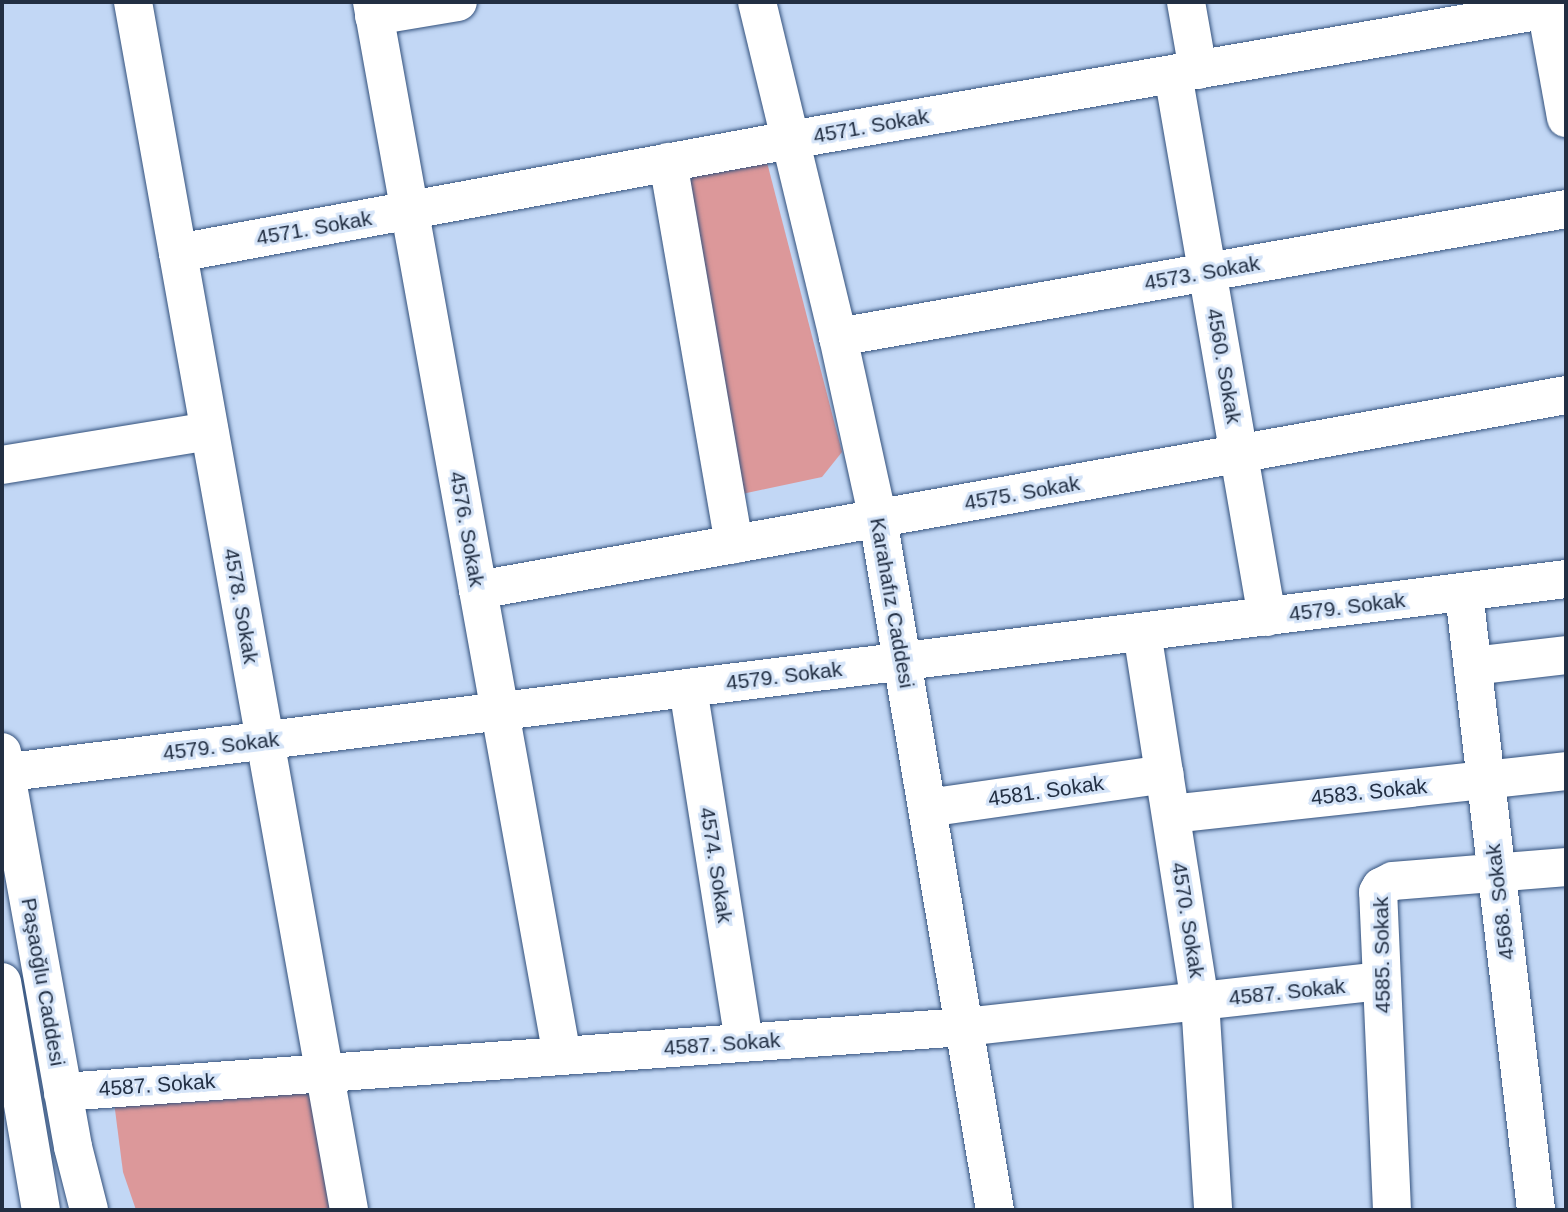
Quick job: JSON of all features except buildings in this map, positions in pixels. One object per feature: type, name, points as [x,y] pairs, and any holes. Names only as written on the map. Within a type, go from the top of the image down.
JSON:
[{"type":"street","name":"4578. Sokak","points":[[132,2],[349,1210]]},
{"type":"street","points":[[373,9],[458,2]]},
{"type":"street","name":"Karahafız Caddesi","points":[[757,2],[838,337],[878,519],[995,1210]]},
{"type":"street","name":"4560. Sokak","points":[[1186,2],[1186,72],[1207,272],[1267,617]]},
{"type":"street","name":"4571. Sokak","points":[[178,253],[790,140],[1553,6]]},
{"type":"street","points":[[1553,6],[1566,118]]},
{"type":"street","name":"4576. Sokak","points":[[373,9],[562,1056]]},
{"type":"street","points":[[668,162],[734,544]]},
{"type":"street","name":"4573. Sokak","points":[[838,337],[1566,209]]},
{"type":"street","name":"4575. Sokak","points":[[478,590],[1566,395]]},
{"type":"street","points":[[2,465],[209,431]]},
{"type":"street","name":"4579. Sokak","points":[[3,766],[265,740],[500,712],[1566,579]]},
{"type":"street","name":"4568. Sokak","points":[[1464,593],[1536,1210]]},
{"type":"street","name":"4570. Sokak","points":[[1142,632],[1200,1002],[1213,1210]]},
{"type":"street","points":[[1473,666],[1566,655]]},
{"type":"street","name":"4574. Sokak","points":[[688,688],[744,1042]]},
{"type":"street","name":"Paşaoğlu Caddesi","points":[[3,766],[63,1092],[89,1210]]},
{"type":"street","name":"4583. Sokak","points":[[1171,814],[1566,771]]},
{"type":"street","name":"4581. Sokak","points":[[927,808],[1165,774]]},
{"type":"street","name":"4585. Sokak","points":[[1392,1210],[1377,900],[1381,887],[1393,881],[1566,867]]},
{"type":"street","name":"4587. Sokak","points":[[63,1092],[964,1027],[1381,981]]},
{"type":"street","name":"Paşaoğlu Caddesi","points":[[2,982],[41,1210]]},
{"type":"street","points":[[16,1210],[32,1153]]},
{"type":"shaded area","points":[[762,143],[842,452],[822,477],[742,494],[678,169]]},
{"type":"shaded area","points":[[320,1084],[344,1210],[136,1210],[123,1172],[114,1102]]}]
